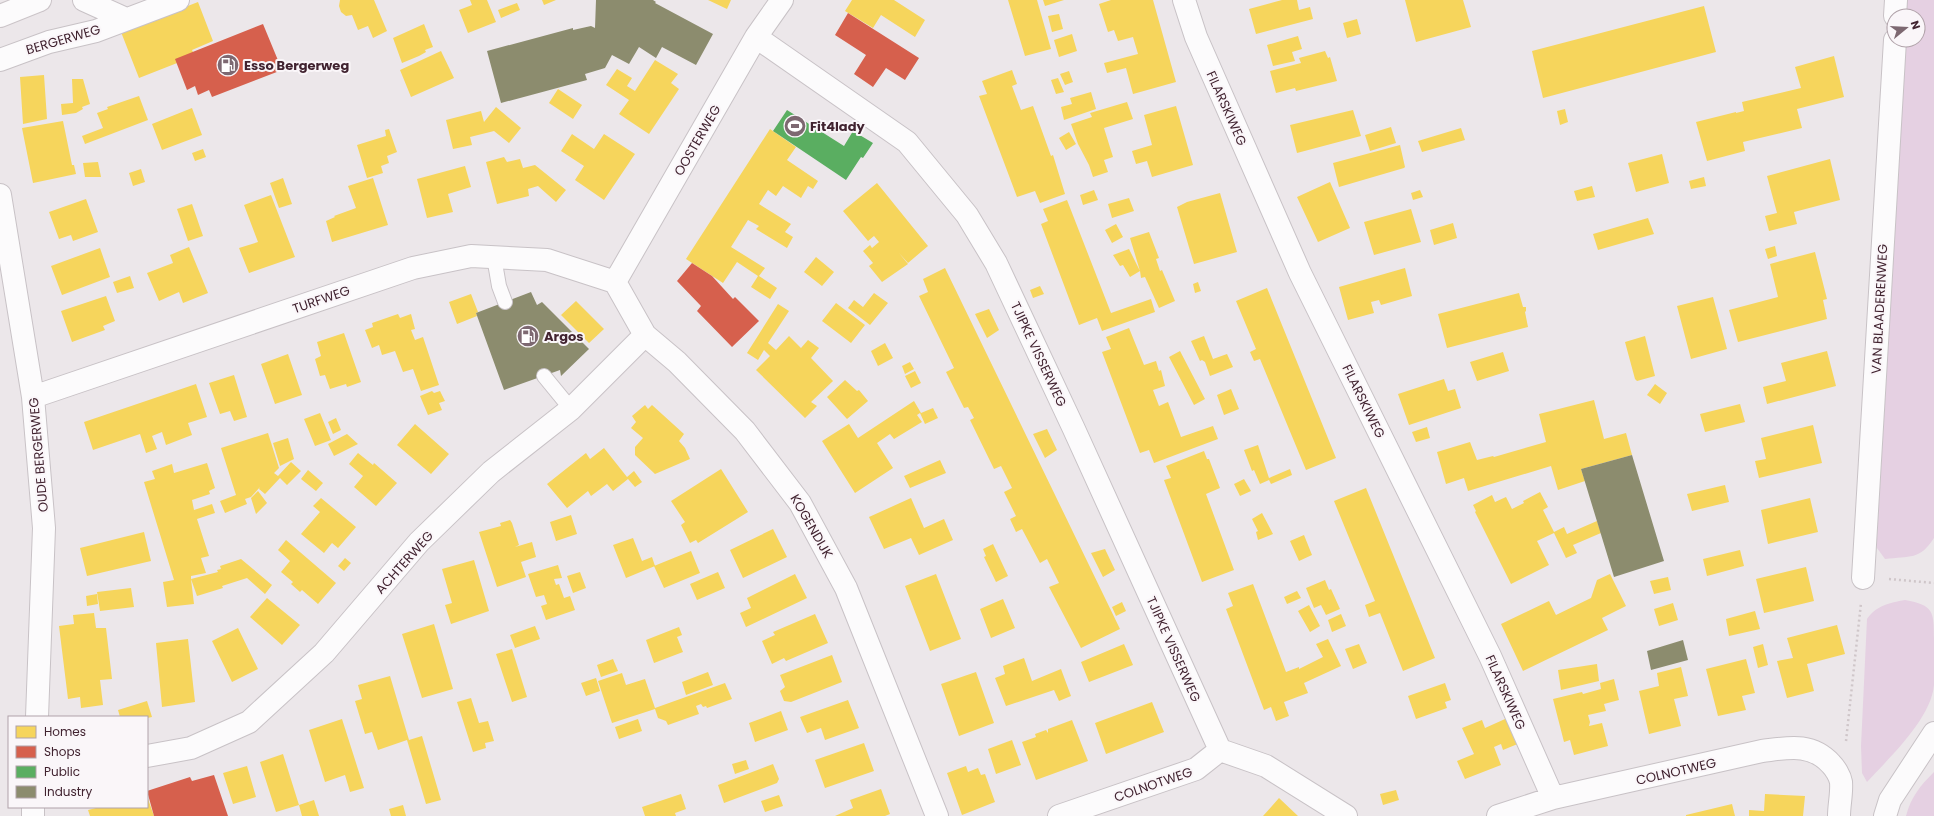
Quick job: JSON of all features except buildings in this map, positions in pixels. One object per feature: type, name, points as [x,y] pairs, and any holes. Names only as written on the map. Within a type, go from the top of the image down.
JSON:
[{"type":"street","name":"BERGERWEG","points":[[84,0],[126,19]]},
{"type":"street","name":"BERGERWEG","points":[[3,59],[49,42],[96,31],[178,0]]},
{"type":"street","name":"OOSTERWEG","points":[[615,282],[756,37],[782,0]]},
{"type":"street","name":"FILARSKIWEG","points":[[1184,0],[1196,37],[1300,273],[1490,656],[1553,798]]},
{"type":"street","points":[[0,16],[35,1]]},
{"type":"street","name":"TJIPKE VISSERWEG","points":[[756,37],[907,142],[967,215],[996,263],[1074,427],[1220,750]]},
{"type":"street","name":"VAN BLAADERENWEG","points":[[1863,578],[1894,48]]},
{"type":"street","name":"OUDE BERGERWEG","points":[[0,194],[33,397],[44,528],[37,716]]},
{"type":"street","name":"TURFWEG","points":[[33,397],[413,268],[471,256],[547,260],[615,282]]},
{"type":"street","name":"KOGENDIJK","points":[[615,282],[645,335],[677,362],[745,431],[800,503],[846,588],[937,816]]},
{"type":"street","name":"ACHTERWEG","points":[[148,756],[191,748],[249,722],[324,653],[419,542],[441,520],[491,472],[571,409],[645,335]]},
{"type":"street","points":[[1885,816],[1893,794],[1934,732]]},
{"type":"street","name":"COLNOTWEG","points":[[1498,816],[1553,798],[1762,751],[1794,747],[1806,748],[1817,752],[1826,758],[1835,768],[1841,781]]},
{"type":"street","name":"COLNOTWEG","points":[[1059,816],[1196,769],[1220,750]]},
{"type":"street","points":[[1220,750],[1266,766],[1346,816]]},
{"type":"street","points":[[1839,816],[1841,781]]},
{"type":"lane","points":[[494,257],[499,286],[505,302]]},
{"type":"lane","points":[[544,376],[571,409]]},
{"type":"path","points":[[1841,781],[1863,578],[1934,583]]},
{"type":"shaded area","points":[[1907,0],[1934,0],[1934,538],[1919,554],[1908,557],[1885,559],[1877,548],[1877,539],[1906,48],[1926,48],[1926,8],[1907,8]]},
{"type":"shaded area","points":[[1905,600],[1922,604],[1927,607],[1932,616],[1934,622],[1934,685],[1931,698],[1917,724],[1897,750],[1867,782],[1862,773],[1861,746],[1867,619],[1879,608]]},
{"type":"shaded area","points":[[1934,772],[1934,816],[1906,816],[1917,792]]},
{"type":"place","name":"Esso Bergerweg","points":[[228,65]]},
{"type":"place","name":"Fit4lady","points":[[795,126]]},
{"type":"place","name":"Argos","points":[[528,336]]}]
